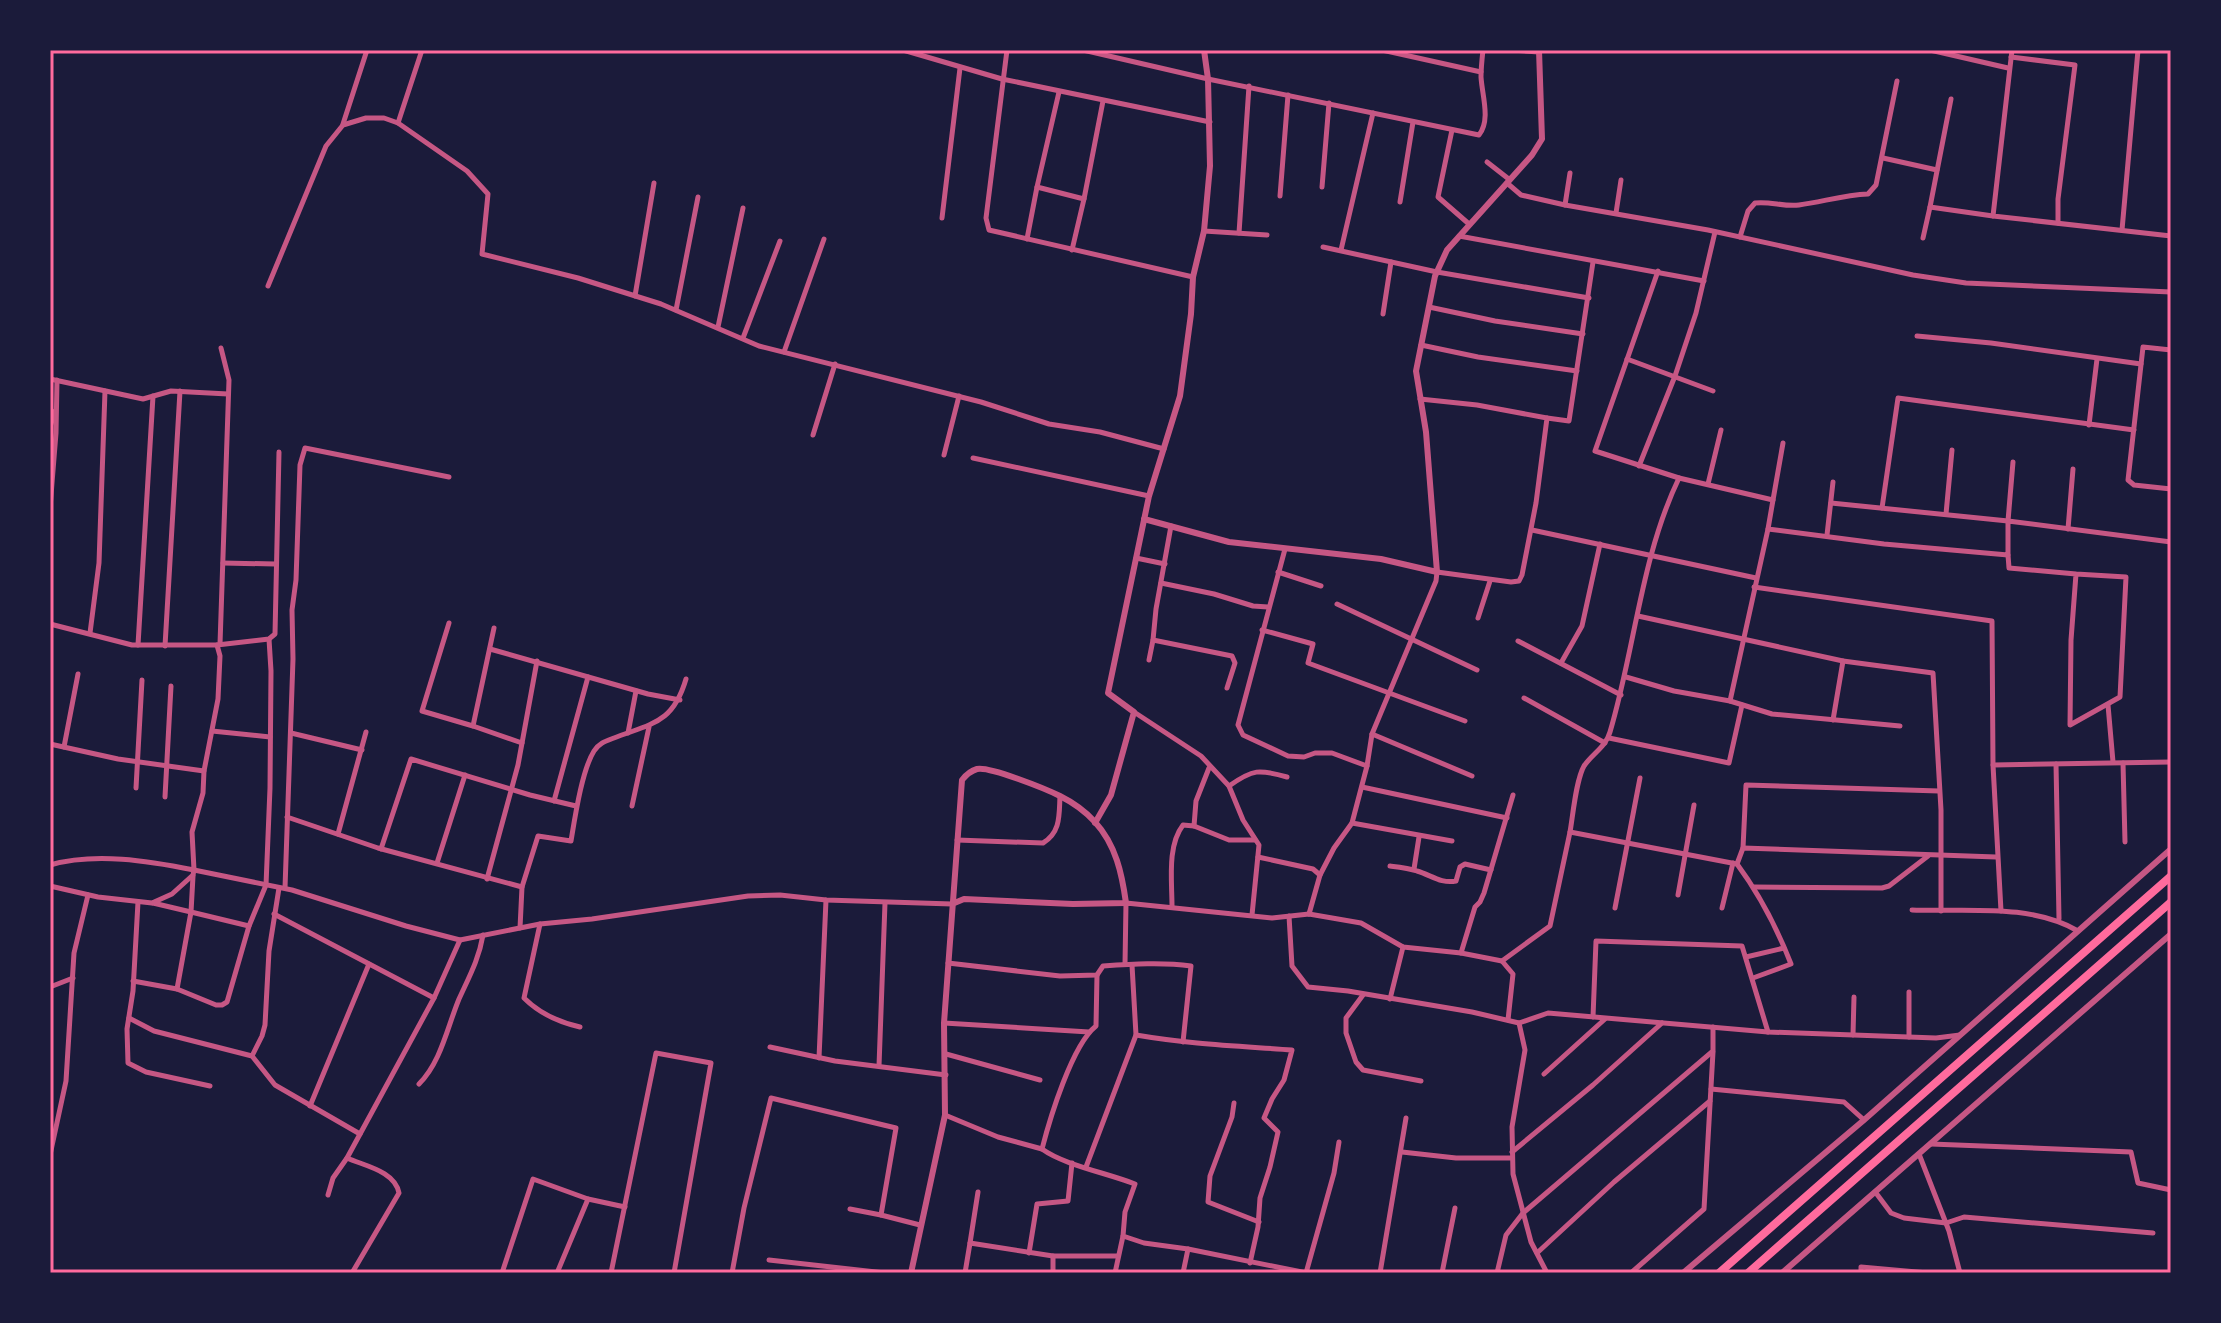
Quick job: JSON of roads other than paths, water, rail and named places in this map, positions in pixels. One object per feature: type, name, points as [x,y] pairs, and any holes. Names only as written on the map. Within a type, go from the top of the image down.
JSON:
[{"type":"highway","points":[[1719,1273],[2171,876]]},
{"type":"highway","points":[[1748,1273],[2171,902]]},
{"type":"street","points":[[268,286],[326,146],[343,125],[367,50]]},
{"type":"street","points":[[398,123],[422,50]]},
{"type":"street","points":[[903,50],[1002,79],[1210,122]]},
{"type":"street","points":[[1007,50],[986,225],[989,230],[1193,277]]},
{"type":"street","points":[[1083,50],[1479,135],[1483,131],[1485,116],[1481,72],[1483,50]]},
{"type":"street","points":[[1204,50],[1208,79],[1210,166],[1204,231],[1193,277],[1180,396],[1149,496],[1108,693],[1201,756],[1229,786],[1243,820],[1259,845],[1252,915]]},
{"type":"street","points":[[1382,50],[1481,72]]},
{"type":"street","points":[[1309,914],[1320,875],[1352,823],[1372,734],[1436,581],[1426,432],[1416,371],[1437,272],[1447,250],[1542,139],[1539,51],[1512,50]]},
{"type":"street","points":[[1930,50],[2008,68]]},
{"type":"street","points":[[1993,216],[2012,50]]},
{"type":"street","points":[[2122,230],[2138,50]]},
{"type":"street","points":[[2011,57],[2075,65],[2058,223]]},
{"type":"street","points":[[942,218],[960,68]]},
{"type":"street","points":[[1740,237],[1748,211],[1755,203],[1798,205],[1868,194],[1876,185],[1883,158],[1897,81]]},
{"type":"street","points":[[1239,233],[1249,86]]},
{"type":"street","points":[[1027,239],[1059,92]]},
{"type":"street","points":[[1280,196],[1288,95]]},
{"type":"street","points":[[1923,238],[1951,99]]},
{"type":"street","points":[[1072,250],[1103,101]]},
{"type":"street","points":[[1322,187],[1329,103]]},
{"type":"street","points":[[1341,250],[1373,113]]},
{"type":"street","points":[[343,125],[375,118],[398,123],[467,171],[488,194],[482,254],[635,296],[759,346],[959,396],[1049,424],[1100,432],[1164,449]]},
{"type":"street","points":[[1400,202],[1413,122]]},
{"type":"street","points":[[1452,130],[1438,197],[1469,224]]},
{"type":"street","points":[[1883,158],[1937,170]]},
{"type":"street","points":[[1487,162],[1521,195],[1740,237],[1913,275],[1966,283],[2171,292]]},
{"type":"street","points":[[1565,205],[1570,173]]},
{"type":"street","points":[[1616,213],[1621,180]]},
{"type":"street","points":[[635,296],[654,183]]},
{"type":"street","points":[[1037,187],[1084,199]]},
{"type":"street","points":[[676,310],[698,197]]},
{"type":"street","points":[[1930,207],[2171,236]]},
{"type":"street","points":[[718,327],[743,208]]},
{"type":"street","points":[[1204,231],[1267,235]]},
{"type":"street","points":[[1639,466],[1675,376],[1704,281],[1715,232]]},
{"type":"street","points":[[1459,236],[1704,281]]},
{"type":"street","points":[[784,352],[824,239]]},
{"type":"street","points":[[743,338],[780,241]]},
{"type":"street","points":[[1323,247],[1437,272],[1589,298]]},
{"type":"street","points":[[1383,314],[1391,262]]},
{"type":"street","points":[[1420,399],[1569,421],[1594,262]]},
{"type":"street","points":[[1658,271],[1595,451],[1679,478],[1773,500]]},
{"type":"street","points":[[1429,307],[1583,334]]},
{"type":"street","points":[[1917,336],[2141,364]]},
{"type":"street","points":[[1421,345],[1478,357],[1577,371]]},
{"type":"street","points":[[2171,350],[2143,347],[2129,483],[2171,489]]},
{"type":"street","points":[[177,989],[191,912],[194,873],[192,832],[203,793],[220,672],[218,644],[229,380],[221,348]]},
{"type":"street","points":[[1627,359],[1713,391]]},
{"type":"street","points":[[2089,425],[2097,359]]},
{"type":"street","points":[[813,435],[835,364]]},
{"type":"street","points":[[50,508],[57,406],[53,380],[143,399],[180,391],[228,394]]},
{"type":"street","points":[[90,634],[99,563],[105,391]]},
{"type":"street","points":[[165,646],[180,391]]},
{"type":"street","points":[[138,645],[153,396]]},
{"type":"street","points":[[944,455],[959,396]]},
{"type":"street","points":[[1882,508],[1898,398],[2134,430]]},
{"type":"street","points":[[50,427],[57,406]]},
{"type":"street","points":[[1144,519],[1229,542],[1381,559],[1490,581],[1519,581],[1532,530],[1547,418]]},
{"type":"street","points":[[1708,484],[1721,430]]},
{"type":"street","points":[[1730,701],[1768,529],[1783,443]]},
{"type":"street","points":[[252,1056],[265,1025],[269,951],[274,914],[282,888],[291,733],[292,610],[300,465],[305,448],[449,477]]},
{"type":"street","points":[[1946,514],[1952,450]]},
{"type":"street","points":[[50,624],[138,645],[218,644],[269,639],[275,634],[279,452]]},
{"type":"street","points":[[973,458],[1149,496]]},
{"type":"street","points":[[2013,462],[2008,521],[2009,568],[2126,577],[2120,697],[2070,725],[2076,574]]},
{"type":"street","points":[[2068,529],[2073,469]]},
{"type":"street","points":[[1502,961],[1550,926],[1583,768],[1607,740],[1626,677],[1665,508],[1679,478]]},
{"type":"street","points":[[1827,535],[1833,482]]},
{"type":"street","points":[[1831,503],[2171,542]]},
{"type":"street","points":[[1149,660],[1171,526]]},
{"type":"street","points":[[1768,529],[1900,546],[2008,555]]},
{"type":"street","points":[[1532,530],[1756,578]]},
{"type":"street","points":[[1561,663],[1582,626],[1600,544]]},
{"type":"street","points":[[1285,549],[1238,725],[1243,735],[1288,756],[1332,753],[1367,766]]},
{"type":"street","points":[[1136,558],[1165,564]]},
{"type":"street","points":[[223,563],[275,564]]},
{"type":"street","points":[[1278,572],[1321,586]]},
{"type":"street","points":[[1478,618],[1490,581]]},
{"type":"street","points":[[1161,583],[1268,607]]},
{"type":"street","points":[[1754,587],[1992,621],[1993,765],[2001,911]]},
{"type":"street","points":[[1337,604],[1477,670]]},
{"type":"street","points":[[1638,616],[1843,661],[1933,673],[1941,911]]},
{"type":"street","points":[[449,623],[422,711],[522,743]]},
{"type":"street","points":[[473,726],[494,628]]},
{"type":"street","points":[[1262,630],[1313,644],[1308,663],[1465,721]]},
{"type":"street","points":[[133,981],[177,989],[216,1005],[227,1002],[249,926],[266,885],[269,639]]},
{"type":"street","points":[[1153,640],[1232,656],[1235,663],[1227,688]]},
{"type":"street","points":[[1518,641],[1621,695]]},
{"type":"street","points":[[490,649],[636,691],[680,700]]},
{"type":"street","points":[[487,879],[512,789],[537,661]]},
{"type":"street","points":[[1833,720],[1843,661]]},
{"type":"street","points":[[64,747],[78,674]]},
{"type":"street","points":[[554,801],[588,677]]},
{"type":"street","points":[[1626,677],[1772,714],[1900,726]]},
{"type":"street","points":[[520,928],[522,887],[538,836],[571,841],[577,806],[595,750],[602,743],[657,723],[680,700],[686,679]]},
{"type":"street","points":[[136,788],[142,680]]},
{"type":"street","points":[[165,797],[171,686]]},
{"type":"street","points":[[628,733],[636,691]]},
{"type":"street","points":[[1524,698],[1607,740],[1729,763],[1742,705]]},
{"type":"street","points":[[2108,705],[2113,762]]},
{"type":"street","points":[[1095,823],[1111,795],[1134,712]]},
{"type":"street","points":[[632,806],[649,726]]},
{"type":"street","points":[[212,731],[270,737]]},
{"type":"street","points":[[338,834],[366,732]]},
{"type":"street","points":[[291,733],[362,750]]},
{"type":"street","points":[[1372,734],[1472,776]]},
{"type":"street","points":[[50,744],[137,762],[204,771]]},
{"type":"street","points":[[381,849],[411,759],[577,806]]},
{"type":"street","points":[[1993,765],[2171,762]]},
{"type":"street","points":[[2123,763],[2125,842]]},
{"type":"street","points":[[2056,764],[2059,919]]},
{"type":"street","points":[[1194,826],[1196,801],[1210,768]]},
{"type":"street","points":[[911,1273],[945,1115],[944,1023],[956,840],[962,780],[975,769],[1003,775],[1060,796],[1095,823],[1112,847],[1122,874],[1136,1035],[1086,1167]]},
{"type":"street","points":[[1229,786],[1258,770],[1287,777]]},
{"type":"street","points":[[437,863],[465,775]]},
{"type":"street","points":[[1615,908],[1640,778]]},
{"type":"street","points":[[1722,908],[1735,863],[1743,848],[1746,785],[1939,791]]},
{"type":"street","points":[[1362,787],[1507,818]]},
{"type":"street","points":[[1461,953],[1475,907],[1480,902],[1491,870],[1513,795]]},
{"type":"street","points":[[956,840],[1043,843],[1052,837],[1058,826],[1060,796]]},
{"type":"street","points":[[1678,895],[1694,805]]},
{"type":"street","points":[[287,817],[381,849],[522,887]]},
{"type":"street","points":[[1352,823],[1452,841]]},
{"type":"street","points":[[1172,906],[1171,872],[1176,834],[1183,825],[1194,826],[1229,840],[1255,840]]},
{"type":"street","points":[[1570,832],[1735,863],[1754,887],[1791,964],[1753,978]]},
{"type":"street","points":[[1414,869],[1419,837]]},
{"type":"street","points":[[1743,848],[1996,857]]},
{"type":"street","points":[[1683,1273],[1963,1034],[2171,849]]},
{"type":"street","points":[[1754,887],[1882,888],[1929,855]]},
{"type":"street","points":[[1258,857],[1313,869],[1320,875]]},
{"type":"street","points":[[50,865],[106,859],[166,864],[194,873],[282,888],[460,940],[540,924],[748,896],[780,895],[885,903],[952,904],[964,899],[1126,903],[1272,918],[1309,914],[1361,923],[1403,947],[1502,961],[1513,974],[1508,1020]]},
{"type":"street","points":[[1390,866],[1414,869],[1437,880],[1451,882],[1456,881],[1460,867],[1465,864],[1491,870]]},
{"type":"street","points":[[152,903],[172,894],[194,873]]},
{"type":"street","points":[[50,886],[88,895],[152,903],[249,926]]},
{"type":"street","points":[[50,1173],[50,1156],[66,1081],[74,953],[88,895]]},
{"type":"street","points":[[819,1058],[826,900]]},
{"type":"street","points":[[138,902],[128,1063],[146,1072],[210,1086]]},
{"type":"street","points":[[879,1066],[885,903]]},
{"type":"street","points":[[1912,910],[2001,911],[2059,919],[2078,931]]},
{"type":"street","points":[[274,914],[434,998]]},
{"type":"street","points":[[1289,916],[1292,966],[1308,987],[1327,987],[1519,1023],[1548,1013],[1768,1032],[1936,1038],[1963,1034]]},
{"type":"street","points":[[540,924],[524,998],[534,1008],[560,1023],[580,1027]]},
{"type":"street","points":[[1782,1273],[2171,934]]},
{"type":"street","points":[[419,1084],[428,1076],[441,1049],[479,958],[483,935]]},
{"type":"street","points":[[328,1195],[333,1178],[347,1158],[434,998],[460,940]]},
{"type":"street","points":[[1593,1017],[1596,941],[1742,946],[1768,1032]]},
{"type":"street","points":[[1390,999],[1403,947]]},
{"type":"street","points":[[1746,957],[1784,948]]},
{"type":"street","points":[[947,962],[1060,976],[1097,975]]},
{"type":"street","points":[[1042,1149],[1077,1051],[1096,1026],[1097,975],[1103,966],[1172,963],[1191,966],[1183,1042]]},
{"type":"street","points":[[310,1106],[369,964]]},
{"type":"street","points":[[50,987],[73,978]]},
{"type":"street","points":[[1909,992],[1909,1037]]},
{"type":"street","points":[[1363,995],[1346,1018],[1349,1047],[1356,1062],[1363,1070],[1421,1081]]},
{"type":"street","points":[[1853,1035],[1854,997]]},
{"type":"street","points":[[129,1018],[154,1031],[252,1056],[275,1085],[360,1134]]},
{"type":"street","points":[[1544,1074],[1606,1019]]},
{"type":"street","points":[[1402,1152],[1456,1158],[1512,1155],[1663,1022]]},
{"type":"street","points":[[944,1023],[1089,1032]]},
{"type":"street","points":[[1519,1023],[1525,1050],[1512,1127],[1512,1155],[1531,1242],[1547,1273]]},
{"type":"street","points":[[1631,1273],[1704,1209],[1713,1027]]},
{"type":"street","points":[[1136,1035],[1183,1042],[1292,1050],[1284,1080],[1264,1118],[1278,1132],[1260,1198],[1259,1222],[1250,1263]]},
{"type":"street","points":[[770,1047],[819,1058],[946,1075]]},
{"type":"street","points":[[1497,1273],[1506,1235],[1523,1213],[1713,1051]]},
{"type":"street","points":[[611,1273],[656,1053],[711,1063],[674,1273]]},
{"type":"street","points":[[946,1054],[1040,1080]]},
{"type":"street","points":[[1711,1089],[1844,1102],[1864,1120]]},
{"type":"street","points":[[732,1273],[744,1208],[771,1098],[896,1128],[881,1215]]},
{"type":"street","points":[[1537,1253],[1614,1182],[1710,1101]]},
{"type":"street","points":[[1234,1103],[1232,1117],[1210,1176],[1208,1202],[1259,1222]]},
{"type":"street","points":[[945,1115],[998,1137],[1042,1149],[1055,1159],[1135,1184],[1125,1212],[1115,1273]]},
{"type":"street","points":[[1380,1273],[1406,1118]]},
{"type":"street","points":[[1123,1236],[1144,1243],[1307,1273],[1334,1173],[1339,1142]]},
{"type":"street","points":[[1931,1144],[2131,1152],[2138,1183],[2171,1190]]},
{"type":"street","points":[[1919,1154],[1946,1223],[1960,1273]]},
{"type":"street","points":[[347,1158],[390,1176],[397,1184],[399,1193],[352,1273]]},
{"type":"street","points":[[1029,1253],[1038,1202],[1068,1201],[1072,1163]]},
{"type":"street","points":[[502,1273],[533,1179],[588,1199],[625,1207]]},
{"type":"street","points":[[965,1273],[978,1192]]},
{"type":"street","points":[[1876,1193],[1891,1213],[1904,1218],[1946,1223],[1964,1217],[2153,1233]]},
{"type":"street","points":[[557,1273],[588,1199]]},
{"type":"street","points":[[1442,1273],[1455,1208]]},
{"type":"street","points":[[850,1209],[920,1225]]},
{"type":"street","points":[[970,1243],[1053,1256],[1117,1256]]},
{"type":"street","points":[[1183,1273],[1188,1249]]},
{"type":"street","points":[[1053,1256],[1053,1273]]},
{"type":"street","points":[[769,1260],[885,1273]]},
{"type":"street","points":[[1861,1273],[1861,1267],[1928,1273]]}]
